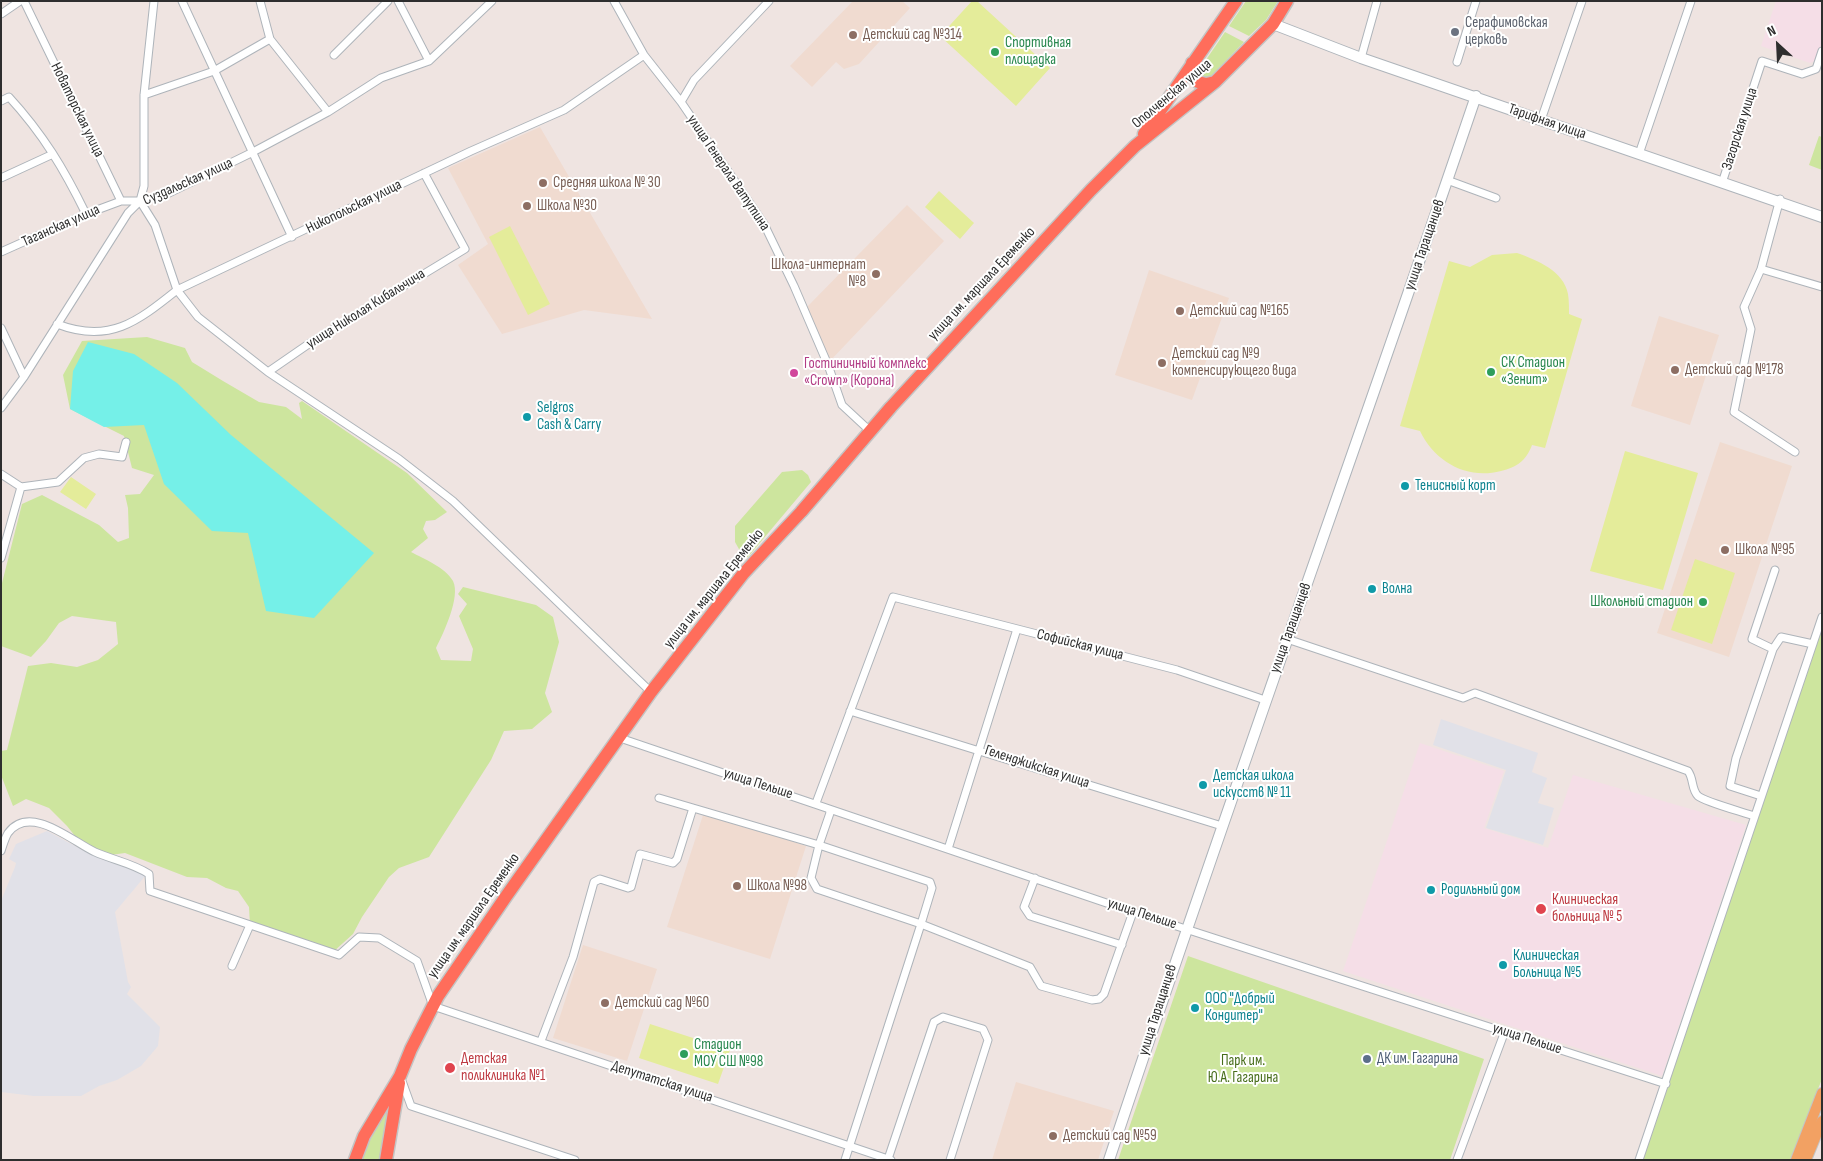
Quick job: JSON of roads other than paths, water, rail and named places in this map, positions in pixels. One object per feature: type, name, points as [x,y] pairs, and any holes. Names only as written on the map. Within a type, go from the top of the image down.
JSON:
[{"type":"highway","name":"Ополченская улица","points":[[1135,146],[1236,1]]},
{"type":"highway","name":"Ополченская улица","points":[[1135,146],[1215,82],[1273,24],[1286,1]]},
{"type":"highway","points":[[1192,63],[1190,71],[1198,82],[1206,84],[1215,82]]},
{"type":"highway","name":"улица им. маршала Еременко","points":[[355,1160],[364,1136],[400,1076],[433,1006],[507,894],[651,692],[743,574],[801,512],[870,431],[1079,204],[1135,146]]},
{"type":"highway","name":"улица им. маршала Еременко","points":[[386,1160],[400,1076]]},
{"type":"main road","points":[[1796,1160],[1822,1093]]},
{"type":"main road","points":[[1806,1160],[1822,1121]]},
{"type":"street","points":[[1,14],[20,1]]},
{"type":"street","name":"Новаторская улица","points":[[24,1],[121,201]]},
{"type":"street","points":[[154,1],[144,95],[144,186],[140,200],[155,225],[177,290],[198,317],[268,372],[399,459],[453,501],[651,692]]},
{"type":"street","points":[[182,1],[251,153],[292,237]]},
{"type":"street","points":[[260,1],[270,38],[328,112]]},
{"type":"street","points":[[334,55],[388,1]]},
{"type":"street","points":[[398,1],[429,61],[492,1]]},
{"type":"street","name":"улица Генерала Ватутина","points":[[614,1],[644,55],[681,102],[764,224],[825,357],[842,405],[870,431]]},
{"type":"street","points":[[681,102],[694,80],[769,1]]},
{"type":"street","points":[[1361,58],[1377,1]]},
{"type":"street","points":[[1457,62],[1476,1]]},
{"type":"street","points":[[1541,120],[1582,1]]},
{"type":"street","points":[[1639,154],[1691,1]]},
{"type":"street","name":"Тарифная улица","points":[[1273,24],[1361,58],[1476,96],[1822,217]]},
{"type":"street","points":[[144,95],[214,71],[270,38]]},
{"type":"street","name":"Загорская улица","points":[[1722,183],[1762,61],[1802,74],[1816,69],[1822,51]]},
{"type":"street","name":"Никопольская улица","points":[[57,324],[77,331],[105,332],[143,318],[177,290],[424,173],[564,110],[644,55]]},
{"type":"street","name":"Суздальская улица","points":[[1,408],[24,377],[128,213],[140,200],[167,194],[251,153],[328,112],[381,78],[429,61]]},
{"type":"street","name":"улица Таращанцев","points":[[1108,1160],[1186,928],[1476,96]]},
{"type":"street","points":[[1,101],[9,97],[35,125],[64,169],[86,214]]},
{"type":"street","points":[[1,178],[53,154]]},
{"type":"street","name":"улица Николая Кибальчича","points":[[268,372],[310,343],[466,249],[424,173]]},
{"type":"street","points":[[1447,180],[1496,198]]},
{"type":"street","points":[[121,201],[140,200]]},
{"type":"street","name":"Таганская улица","points":[[1,252],[86,214],[121,201]]},
{"type":"street","points":[[1780,201],[1761,269],[1744,307],[1751,329],[1734,412],[1795,452]]},
{"type":"street","points":[[1761,269],[1822,287]]},
{"type":"street","points":[[1,328],[24,377]]},
{"type":"street","points":[[1,474],[21,487],[58,482],[84,458],[99,454],[122,457],[126,442]]},
{"type":"street","points":[[1,558],[21,487]]},
{"type":"street","points":[[1773,649],[1752,639],[1775,570]]},
{"type":"street","name":"Софийская улица","points":[[850,711],[893,597],[1177,670],[1265,700]]},
{"type":"street","points":[[1639,1160],[1822,617]]},
{"type":"street","points":[[948,849],[1016,629]]},
{"type":"street","points":[[1761,796],[1730,786],[1736,758],[1773,649],[1781,637],[1813,644]]},
{"type":"street","points":[[1287,639],[1463,698],[1475,693],[1639,752],[1688,771],[1693,778],[1693,788],[1699,797],[1754,816]]},
{"type":"street","points":[[816,804],[850,711]]},
{"type":"street","name":"Геленджикская улица","points":[[850,711],[980,749],[1222,826]]},
{"type":"street","name":"улица Пельше","points":[[620,738],[1133,912],[1666,1084]]},
{"type":"street","points":[[659,798],[819,845],[930,882],[932,888],[845,1160]]},
{"type":"street","points":[[541,1042],[573,957],[594,882],[600,879],[628,888],[631,886],[640,854],[673,863],[677,859],[693,808]]},
{"type":"street","points":[[829,809],[830,813],[810,878],[816,890],[920,924],[1030,967],[1041,986],[1092,1000],[1099,999],[1104,994],[1133,912]]},
{"type":"street","points":[[1,851],[8,833],[17,825],[27,822],[53,826],[83,846],[108,858],[137,866],[148,874],[150,891],[339,955],[359,937],[379,938],[417,961],[433,1006]]},
{"type":"street","points":[[1035,878],[1024,907],[1030,916],[1122,945]]},
{"type":"street","points":[[232,966],[250,925]]},
{"type":"street","name":"Депутатская улица","points":[[433,1006],[889,1159]]},
{"type":"street","points":[[889,1159],[934,1022],[943,1017],[983,1029],[988,1040],[950,1160]]},
{"type":"street","points":[[1457,1160],[1505,1031]]},
{"type":"street","points":[[400,1076],[411,1106],[575,1160]]},
{"type":"water","points":[[88,342],[134,354],[177,383],[231,435],[374,553],[314,618],[266,611],[248,533],[212,531],[164,484],[144,425],[104,427],[70,409],[73,371]]},
{"type":"place","name":"Серафимовская церковь","points":[[1455,32]]},
{"type":"place","name":"Детский сад №314","points":[[853,35]]},
{"type":"place","name":"Спортивная площадка","points":[[995,52]]},
{"type":"place","name":"Средняя школа № 30","points":[[543,183]]},
{"type":"place","name":"Школа №30","points":[[527,206]]},
{"type":"place","name":"Школа-интернат №8","points":[[876,274]]},
{"type":"place","name":"Детский сад №165","points":[[1180,311]]},
{"type":"place","name":"Детский сад №9 компенсирующего вида","points":[[1162,363]]},
{"type":"place","name":"Детский сад №178","points":[[1675,370]]},
{"type":"place","name":"СК Стадион «Зенит»","points":[[1491,372]]},
{"type":"place","name":"Гостиничный комплекс «Crown» (Корона)","points":[[794,373]]},
{"type":"place","name":"Selgros Cash & Carry","points":[[527,417]]},
{"type":"place","name":"Тенисный корт","points":[[1405,486]]},
{"type":"place","name":"Школа №95","points":[[1725,550]]},
{"type":"place","name":"Волна","points":[[1372,589]]},
{"type":"place","name":"Школьный стадион","points":[[1703,602]]},
{"type":"place","name":"Детская школа искусств № 11","points":[[1203,785]]},
{"type":"place","name":"Школа №98","points":[[737,886]]},
{"type":"place","name":"Родильный дом","points":[[1431,890]]},
{"type":"place","name":"Клиническая больница № 5","points":[[1541,909]]},
{"type":"place","name":"Клиническая Больница №5","points":[[1503,965]]},
{"type":"place","name":"Детский сад №60","points":[[605,1003]]},
{"type":"place","name":"ООО \"Добрый Кондитер\"","points":[[1195,1008]]},
{"type":"place","name":"Стадион МОУ СШ №98","points":[[684,1054]]},
{"type":"place","name":"ДК им. Гагарина","points":[[1367,1059]]},
{"type":"place","name":"Детская поликлиника №1","points":[[450,1068]]},
{"type":"place","name":"Детский сад №59","points":[[1053,1136]]},
{"type":"park label","name":"Парк им. Ю.А. Гагарина","points":[[1243,1070]]}]
